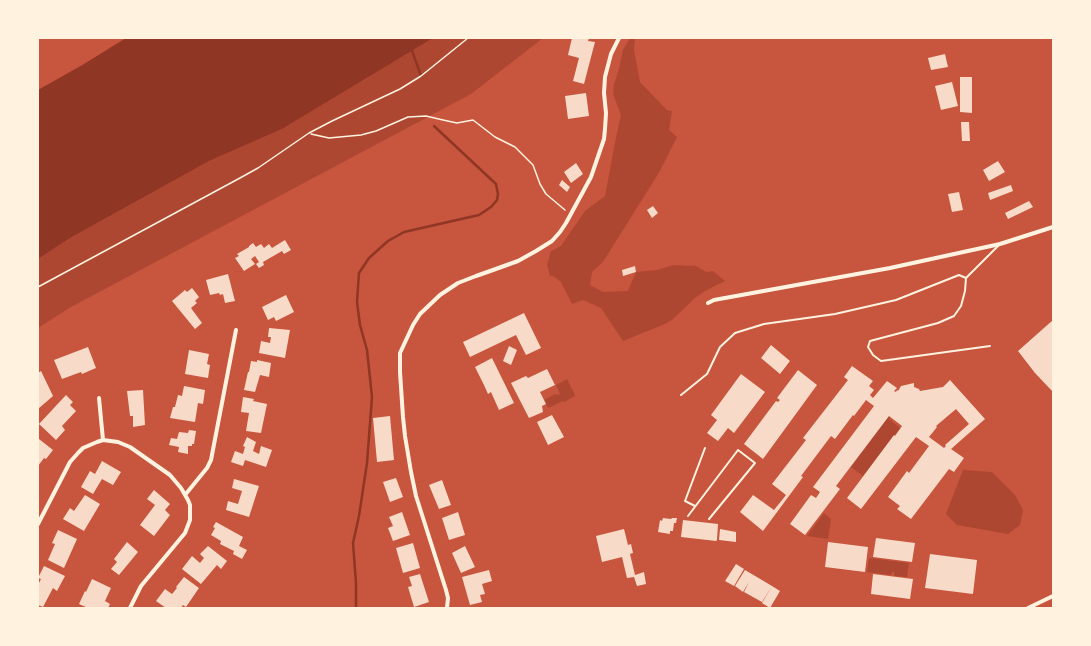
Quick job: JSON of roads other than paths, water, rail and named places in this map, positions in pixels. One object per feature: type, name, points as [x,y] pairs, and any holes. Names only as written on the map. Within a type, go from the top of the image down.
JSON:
[{"type":"street","points":[[447,608],[448,598],[446,590],[416,496],[411,472],[405,436],[400,353],[413,325],[420,314],[440,295],[458,283],[518,261],[552,241],[560,232],[572,214],[591,177],[604,139],[606,113],[604,93],[605,77],[611,54],[619,38]]},
{"type":"street","points":[[708,303],[714,300],[890,268],[1000,244],[1053,227]]},
{"type":"street","points":[[185,495],[207,468],[211,460],[236,330]]},
{"type":"street","points":[[99,398],[103,440]]},
{"type":"street","points":[[38,524],[74,457],[83,448],[103,440],[118,442],[130,447],[170,475],[178,484],[190,505],[190,520],[188,528],[141,586],[130,608]]},
{"type":"street","points":[[1028,608],[1053,596]]},
{"type":"lane","points":[[990,346],[882,361],[868,348],[870,341],[938,323],[954,316],[962,306],[966,278],[1000,244]]},
{"type":"lane","points":[[681,395],[707,374],[720,347],[736,333],[764,324],[835,314],[896,300],[959,275],[966,278]]},
{"type":"lane","points":[[695,506],[686,500],[705,448]]},
{"type":"lane","points":[[688,516],[738,450],[755,463],[709,519]]},
{"type":"waterway","points":[[411,48],[421,76]]},
{"type":"waterway","points":[[356,608],[353,543],[359,516],[367,463],[372,397],[367,350],[360,325],[357,302],[359,273],[369,258],[388,241],[404,232],[479,215],[491,207],[497,200],[498,194],[496,184],[434,126]]}]
